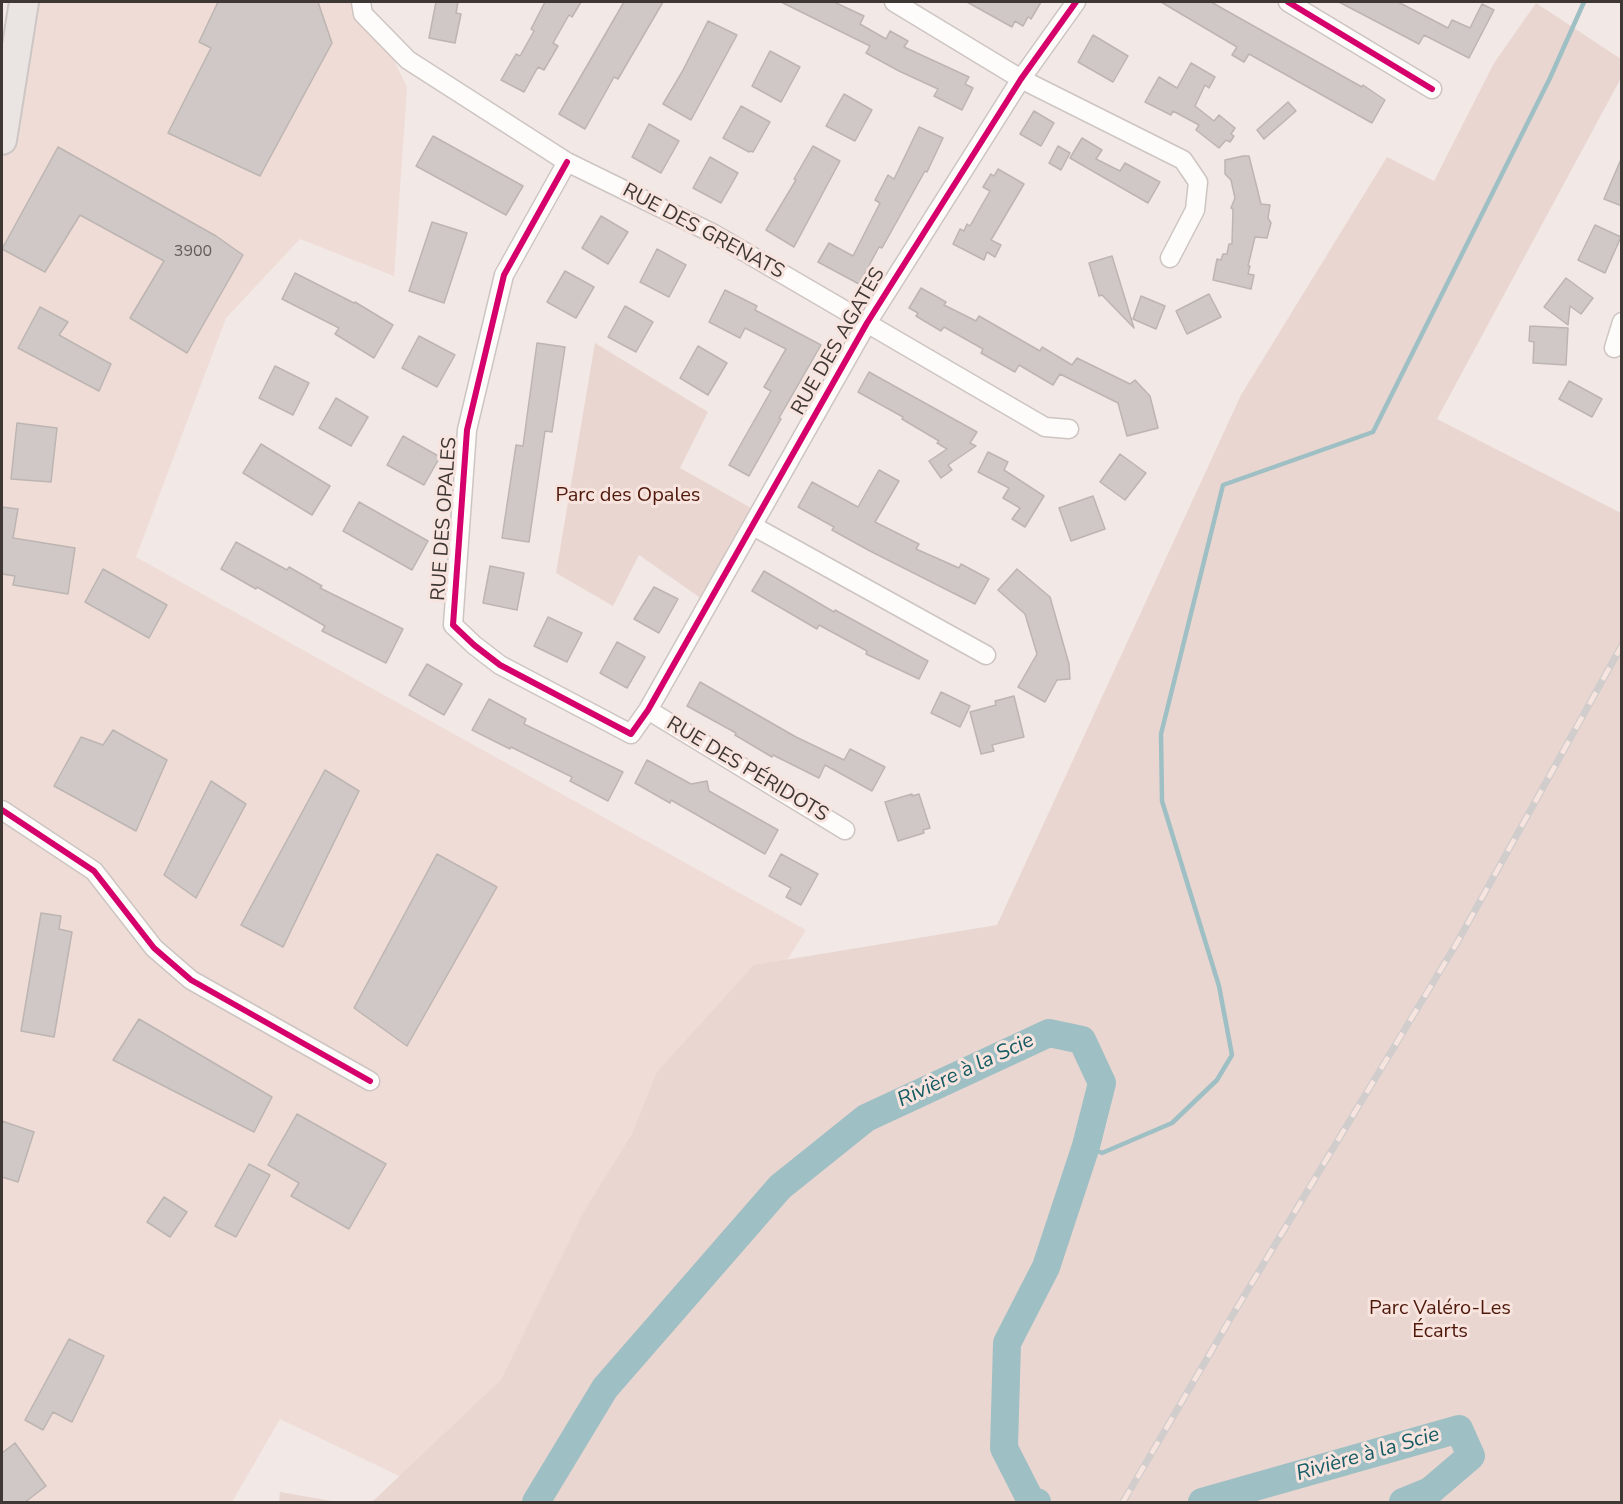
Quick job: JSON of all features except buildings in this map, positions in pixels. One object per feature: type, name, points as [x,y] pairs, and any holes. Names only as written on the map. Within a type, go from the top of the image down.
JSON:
[{"type":"main road","points":[[2,140],[24,2]]},
{"type":"street","name":"RUE DES GRENATS","points":[[361,2],[363,14],[408,60],[567,162],[714,234],[1045,427],[1069,429]]},
{"type":"street","points":[[894,2],[1021,79],[1183,160],[1198,182],[1195,210],[1170,258]]},
{"type":"street","name":"RUE DES AGATES","points":[[648,710],[867,323],[1021,79],[1076,2]]},
{"type":"street","points":[[1288,2],[1432,88]]},
{"type":"street","name":"RUE DES OPALES","points":[[567,162],[504,275],[468,430],[453,625],[500,665],[631,734],[648,710]]},
{"type":"street","points":[[1614,348],[1622,322]]},
{"type":"street","points":[[753,526],[986,655]]},
{"type":"street","name":"RUE DES PÉRIDOTS","points":[[648,710],[845,830]]},
{"type":"street","points":[[2,810],[94,871],[154,948],[191,980],[370,1081]]},
{"type":"shaded area","points":[[11,2],[368,2],[369,10],[407,87],[394,276],[300,239],[226,318],[136,557],[806,930],[578,1292],[439,1495],[280,1419],[232,1502],[2,1502],[2,58]]},
{"type":"green space","name":"Parc Valéro-Les Écarts","points":[[1536,3],[1621,59],[1621,78],[1437,419],[1621,513],[1621,1502],[372,1502],[501,1380],[583,1213],[632,1134],[657,1072],[754,965],[997,925],[1241,395],[1387,157],[1434,181],[1494,63]]},
{"type":"green space","name":"Parc des Opales","points":[[595,343],[708,412],[680,468],[760,513],[709,604],[639,555],[613,606],[556,573]]},
{"type":"green space","points":[[280,1492],[338,1502],[279,1502]]},
{"type":"waterway","points":[[1086,1146],[1102,1153],[1172,1123],[1217,1080],[1232,1055],[1219,986],[1162,801],[1161,734],[1223,485],[1373,432],[1550,78],[1584,2]]},
{"type":"waterway","name":"Rivière à la Scie","points":[[536,1502],[605,1388],[780,1187],[866,1118],[1049,1033],[1082,1040],[1102,1083],[1086,1146],[1046,1267],[1007,1343],[1004,1448],[1031,1501],[1037,1502]]},
{"type":"waterway","name":"Rivière à la Scie","points":[[1202,1502],[1459,1429],[1471,1456],[1430,1491],[1403,1502]]},
{"type":"railway","points":[[1123,1502],[1458,941],[1622,645]]},
{"type":"cycle path","points":[[567,162],[504,275],[467,430],[453,625],[500,665],[631,734],[648,710],[867,323],[1021,79],[1076,2]]},
{"type":"cycle path","points":[[1288,2],[1432,89]]},
{"type":"cycle path","points":[[2,810],[94,871],[154,948],[191,980],[370,1081]]}]
